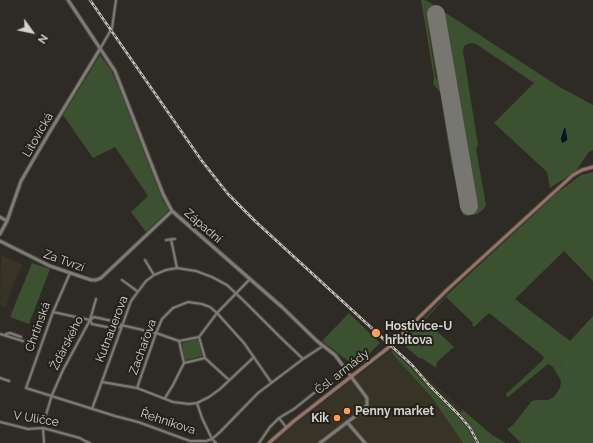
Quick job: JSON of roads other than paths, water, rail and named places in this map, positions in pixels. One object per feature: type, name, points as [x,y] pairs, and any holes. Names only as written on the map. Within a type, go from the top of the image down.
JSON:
[{"type":"main road","name":"Čsl. armády","points":[[269,443],[286,427],[388,348],[441,296],[573,176],[586,168],[593,166]]},
{"type":"street","name":"Západní","points":[[68,0],[115,71],[163,194],[172,211],[282,307],[317,341],[335,355],[367,398],[368,405],[347,422]]},
{"type":"street","points":[[100,49],[112,28],[116,0]]},
{"type":"street","name":"Litovická","points":[[0,234],[21,181],[100,49]]},
{"type":"street","name":"Za Tvrzí","points":[[0,241],[43,263],[91,280],[96,280],[101,278],[172,211]]},
{"type":"street","points":[[0,217],[6,221]]},
{"type":"street","points":[[171,239],[177,268]]},
{"type":"street","points":[[166,240],[175,239]]},
{"type":"street","points":[[145,260],[154,275]]},
{"type":"street","name":"Kutnauerova","points":[[92,409],[130,301],[146,281],[154,275],[177,268],[196,271],[227,285],[303,359]]},
{"type":"street","name":"Chrtínská","points":[[26,388],[53,312],[70,273]]},
{"type":"street","points":[[90,320],[94,317],[117,322],[122,325],[156,333],[179,341],[199,337],[217,313],[250,279]]},
{"type":"street","points":[[122,280],[137,291]]},
{"type":"street","name":"Žďárského","points":[[45,418],[52,395],[63,370],[90,320],[96,299]]},
{"type":"street","name":"Zachařova","points":[[137,388],[156,333],[164,316],[180,304],[195,302],[210,307],[217,313],[244,343],[271,382]]},
{"type":"street","points":[[53,312],[90,320],[92,324],[116,329],[122,325]]},
{"type":"street","points":[[4,335],[10,333],[21,337]]},
{"type":"street","points":[[0,334],[22,341]]},
{"type":"street","points":[[199,337],[205,358],[229,380]]},
{"type":"street","points":[[164,398],[174,385],[184,363],[179,341]]},
{"type":"street","points":[[212,439],[271,382],[323,346]]},
{"type":"street","points":[[102,382],[137,388],[182,404],[197,403],[209,396],[229,380],[254,357]]},
{"type":"street","points":[[184,363],[205,358]]},
{"type":"street","points":[[0,378],[9,381]]},
{"type":"street","name":"Řehníkova","points":[[26,388],[145,424],[190,441],[206,441],[212,439]]},
{"type":"street","points":[[259,443],[270,427],[279,418],[323,388]]},
{"type":"street","points":[[197,403],[202,418],[212,439],[216,443]]},
{"type":"street","points":[[279,418],[286,427]]},
{"type":"street","name":"V Uličce","points":[[0,422],[28,429],[43,428],[80,438],[90,443]]},
{"type":"street","points":[[320,443],[347,422],[365,443]]},
{"type":"street","points":[[43,428],[44,443]]},
{"type":"water","points":[[564,127],[566,128],[568,139],[562,144],[560,139]]},
{"type":"waterway","points":[[0,243],[14,250]]},
{"type":"waterway","points":[[571,388],[565,374],[566,362],[583,343]]},
{"type":"waterway","points":[[531,443],[593,361]]},
{"type":"railway","points":[[90,0],[202,161],[228,194],[256,222],[412,365],[430,386],[459,415],[470,428],[478,443]]},
{"type":"place","name":"Hostivice-U hřbitova","points":[[376,333]]},
{"type":"place","name":"Penny market","points":[[347,411]]},
{"type":"place","name":"Kik","points":[[337,418]]}]
